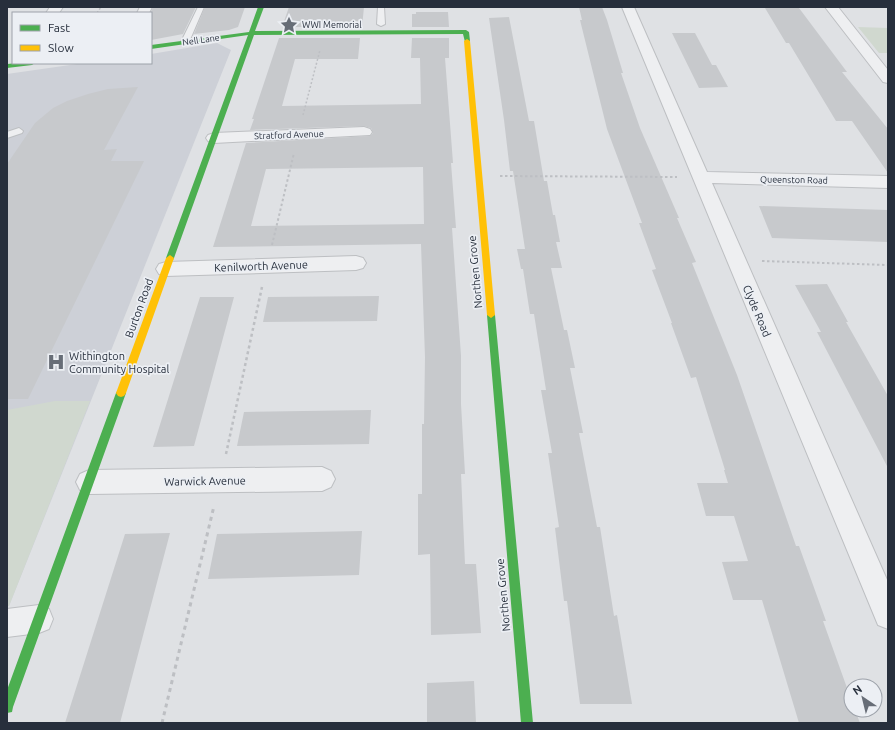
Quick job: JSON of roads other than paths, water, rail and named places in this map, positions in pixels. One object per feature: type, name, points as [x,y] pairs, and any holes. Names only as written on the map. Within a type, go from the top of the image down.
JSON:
[{"type":"street","name":"Burton Road","points":[[7,707],[261,7]]},
{"type":"street","name":"Clyde Road","points":[[628,7],[888,615]]},
{"type":"street","points":[[831,7],[888,79]]},
{"type":"street","name":"Northen Grove","points":[[252,33],[466,32],[527,723]]},
{"type":"street","name":"Nell Lane","points":[[152,47],[252,33]]},
{"type":"street","points":[[10,65],[21,64]]},
{"type":"street","name":"Stratford Avenue","points":[[214,138],[364,132]]},
{"type":"street","name":"Queenston Road","points":[[700,178],[888,182]]},
{"type":"street","name":"Kenilworth Avenue","points":[[166,269],[356,263]]},
{"type":"street","name":"Warwick Avenue","points":[[89,482],[322,479]]},
{"type":"street","points":[[7,623],[39,619]]},
{"type":"lane","points":[[185,42],[201,7]]},
{"type":"lane","points":[[381,7],[381,24]]},
{"type":"lane","points":[[7,136],[19,130]]},
{"type":"place","name":"WWI Memorial","points":[[289,25]]},
{"type":"place","name":"Withington Community Hospital","points":[[56,362]]}]
